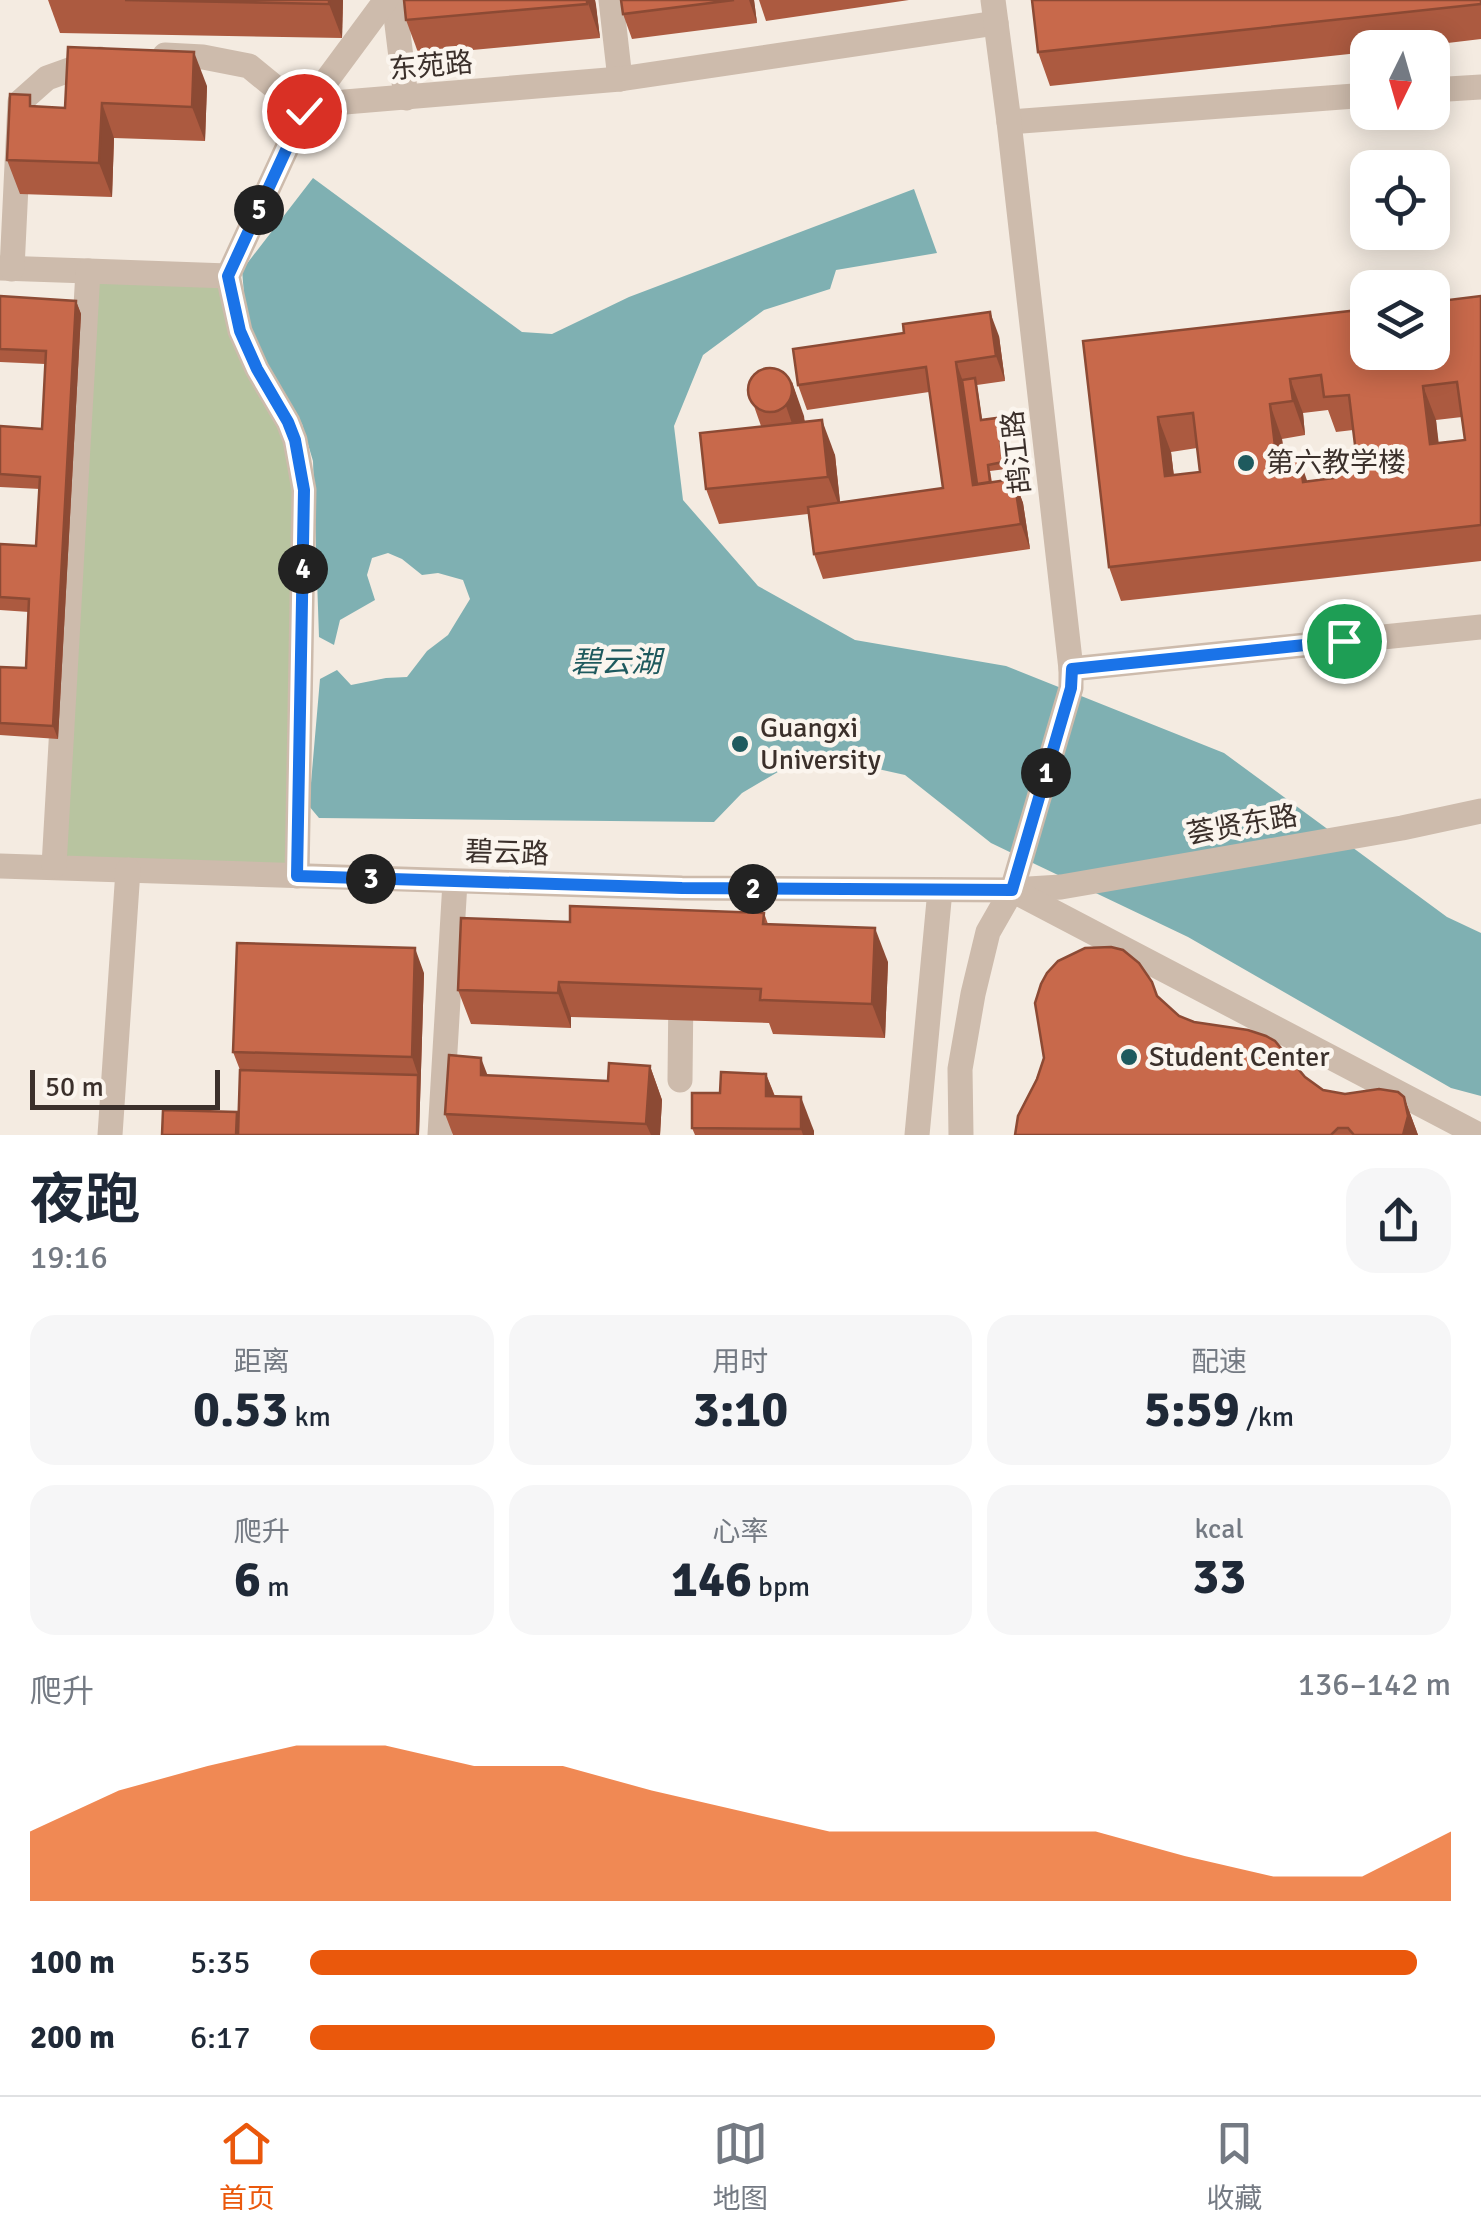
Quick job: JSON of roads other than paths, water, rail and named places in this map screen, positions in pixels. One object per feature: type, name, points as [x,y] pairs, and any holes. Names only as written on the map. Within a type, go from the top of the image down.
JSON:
[{"type":"street","points":[[297,876],[304,490],[295,440],[244,340],[228,276],[304,111],[386,0]]},
{"type":"street","points":[[394,0],[406,98]]},
{"type":"street","points":[[611,0],[620,79]]},
{"type":"street","name":"东苑路","points":[[304,111],[345,102],[620,79],[994,12]]},
{"type":"street","name":"鸪江路","points":[[961,1135],[960,1069],[973,994],[988,932],[1012,890],[1071,678],[994,12]]},
{"type":"street","points":[[228,276],[6,268],[20,102],[47,78],[97,59],[136,55],[203,57],[248,66],[304,111]]},
{"type":"street","points":[[1450,89],[1481,86]]},
{"type":"street","points":[[1009,122],[1350,96]]},
{"type":"street","points":[[54,866],[88,271]]},
{"type":"street","points":[[1071,678],[1481,627]]},
{"type":"street","name":"荟贤东路","points":[[1012,890],[1061,887],[1481,811]]},
{"type":"street","name":"碧云路","points":[[0,866],[455,882],[682,898],[1012,890]]},
{"type":"street","points":[[110,1135],[128,870]]},
{"type":"street","points":[[440,1135],[455,882]]},
{"type":"street","points":[[917,1135],[940,890]]},
{"type":"street","points":[[1012,890],[1472,1134]]},
{"type":"street","points":[[680,1080],[681,965]]},
{"type":"water","name":"碧云湖","points":[[313,178],[522,332],[552,334],[629,297],[914,189],[937,253],[836,270],[830,289],[764,310],[703,355],[674,426],[683,500],[758,586],[855,640],[1006,666],[1224,753],[1447,917],[1481,933],[1481,1096],[1451,1088],[1188,937],[991,843],[905,775],[833,759],[783,769],[742,793],[714,822],[319,818],[309,806],[320,679],[337,670],[351,685],[407,677],[427,651],[448,635],[470,599],[463,580],[438,573],[422,575],[388,553],[372,558],[367,575],[375,600],[340,620],[334,645],[319,637],[313,461],[302,424],[254,344],[242,270]]},
{"type":"place","name":"第六教学楼","points":[[1246,463]]},
{"type":"place","name":"Guangxi University","points":[[740,744]]},
{"type":"place","name":"Student Center","points":[[1129,1057]]}]
